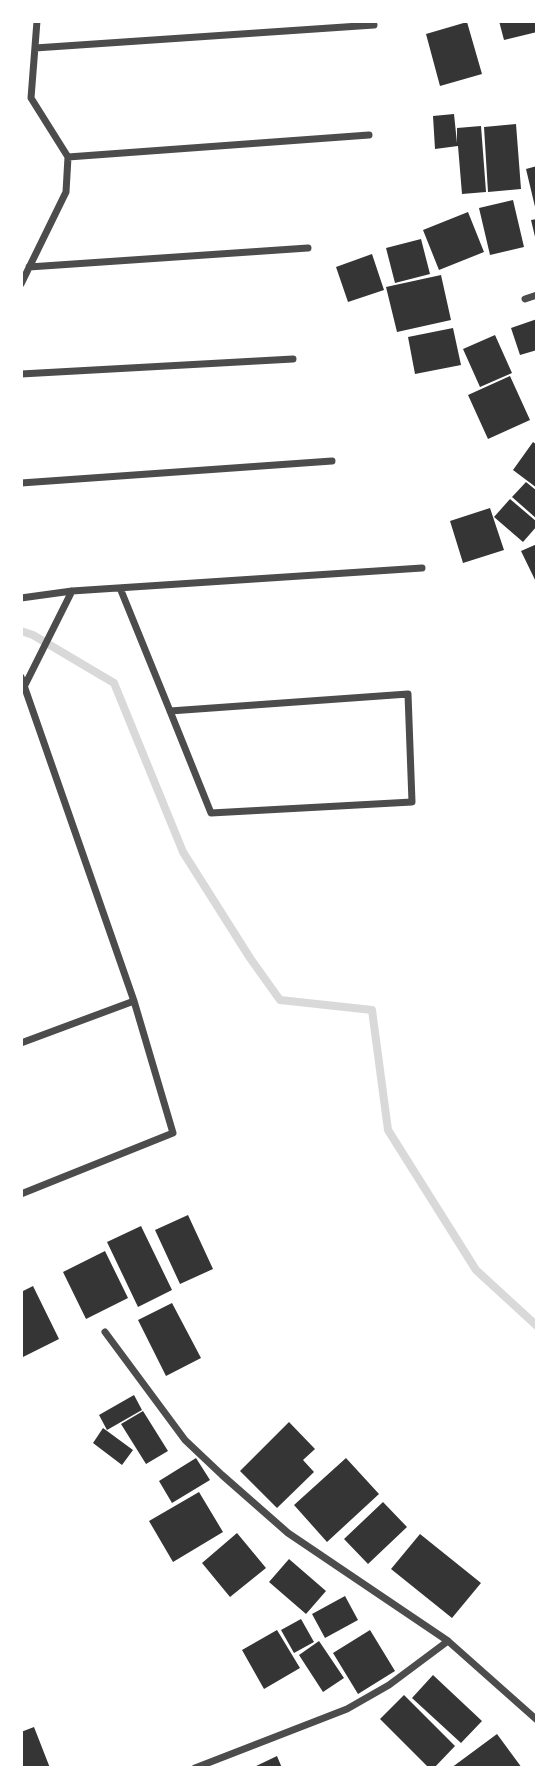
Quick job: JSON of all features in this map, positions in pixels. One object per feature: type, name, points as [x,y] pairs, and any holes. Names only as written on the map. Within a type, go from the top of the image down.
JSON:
[{"type":"street","points":[[21,284],[66,191],[68,157],[32,98],[37,21]]},
{"type":"street","points":[[35,48],[374,25]]},
{"type":"street","points":[[68,157],[369,135]]},
{"type":"street","points":[[29,268],[308,248]]},
{"type":"street","points":[[524,299],[537,295]]},
{"type":"street","points":[[21,374],[293,359]]},
{"type":"street","points":[[21,484],[332,461]]},
{"type":"street","points":[[21,598],[72,591],[422,568]]},
{"type":"street","points":[[120,588],[170,712],[211,813],[412,802],[408,694],[170,712]]},
{"type":"street","points":[[21,1194],[173,1133],[134,1001],[23,681],[72,591]]},
{"type":"street","points":[[21,1043],[134,1001]]},
{"type":"street","points":[[105,1332],[185,1440],[222,1475],[288,1533],[448,1641],[537,1720]]},
{"type":"street","points":[[195,1768],[347,1709],[389,1685],[448,1641]]},
{"type":"building","points":[[499,21],[537,21],[537,32],[504,40]]},
{"type":"building","points":[[467,22],[482,74],[440,86],[426,34]]},
{"type":"building","points":[[454,114],[457,143],[457,128],[481,126],[486,192],[462,194],[458,146],[435,149],[433,116]]},
{"type":"building","points":[[516,124],[521,189],[488,192],[484,127]]},
{"type":"building","points":[[537,166],[537,211],[536,211],[526,169]]},
{"type":"building","points":[[513,200],[524,247],[490,255],[479,208]]},
{"type":"building","points":[[468,212],[484,252],[439,270],[423,230]]},
{"type":"building","points":[[537,219],[537,241],[536,241],[531,220]]},
{"type":"building","points":[[421,239],[430,274],[395,283],[386,248]]},
{"type":"building","points":[[372,254],[384,290],[348,302],[336,267]]},
{"type":"building","points":[[441,275],[451,320],[397,332],[386,287]]},
{"type":"building","points":[[537,319],[537,350],[520,355],[511,328]]},
{"type":"building","points":[[453,328],[461,365],[415,374],[408,337]]},
{"type":"building","points":[[495,335],[512,373],[480,387],[463,349]]},
{"type":"building","points":[[510,376],[530,420],[488,439],[468,395]]},
{"type":"building","points":[[533,442],[537,445],[537,488],[513,470]]},
{"type":"building","points":[[526,482],[537,491],[537,519],[512,497]]},
{"type":"building","points":[[510,499],[537,522],[537,526],[523,542],[494,517]]},
{"type":"building","points":[[490,508],[504,550],[463,563],[450,521]]},
{"type":"building","points":[[537,544],[537,584],[521,551]]},
{"type":"building","points":[[188,1215],[213,1269],[180,1284],[155,1230]]},
{"type":"building","points":[[141,1226],[172,1290],[138,1307],[107,1242]]},
{"type":"building","points":[[105,1251],[128,1298],[86,1319],[63,1272]]},
{"type":"building","points":[[33,1286],[59,1339],[23,1357],[21,1292]]},
{"type":"building","points":[[172,1303],[201,1358],[166,1376],[138,1320]]},
{"type":"building","points":[[134,1395],[142,1410],[107,1430],[99,1415]]},
{"type":"building","points":[[143,1411],[168,1451],[146,1464],[121,1424]]},
{"type":"building","points":[[289,1422],[315,1449],[303,1460],[314,1472],[277,1508],[240,1471]]},
{"type":"building","points":[[103,1428],[133,1450],[122,1465],[93,1443]]},
{"type":"building","points":[[196,1458],[210,1480],[172,1503],[159,1481]]},
{"type":"building","points":[[346,1458],[379,1494],[327,1542],[294,1505]]},
{"type":"building","points":[[199,1492],[223,1532],[173,1562],[149,1521]]},
{"type":"building","points":[[383,1502],[407,1527],[368,1564],[344,1539]]},
{"type":"building","points":[[237,1533],[266,1568],[230,1597],[202,1563]]},
{"type":"building","points":[[420,1534],[481,1583],[452,1618],[391,1569]]},
{"type":"building","points":[[289,1559],[326,1591],[306,1614],[269,1582]]},
{"type":"building","points":[[345,1596],[358,1620],[325,1638],[312,1614]]},
{"type":"building","points":[[301,1619],[314,1642],[294,1653],[281,1630]]},
{"type":"building","points":[[277,1630],[300,1668],[264,1689],[242,1650]]},
{"type":"building","points":[[370,1630],[395,1671],[358,1694],[333,1653]]},
{"type":"building","points":[[319,1641],[344,1678],[323,1692],[299,1655]]},
{"type":"building","points":[[433,1675],[482,1721],[461,1743],[412,1698]]},
{"type":"building","points":[[404,1695],[455,1746],[434,1768],[429,1768],[380,1719]]},
{"type":"building","points":[[34,1727],[50,1768],[21,1768],[21,1732]]},
{"type":"building","points":[[497,1734],[522,1768],[451,1768]]},
{"type":"building","points":[[277,1756],[282,1768],[252,1768]]},
{"type":"waterway","points":[[21,631],[33,635],[114,683],[183,852],[280,1000],[372,1010],[388,1130],[476,1270],[537,1326]]}]
